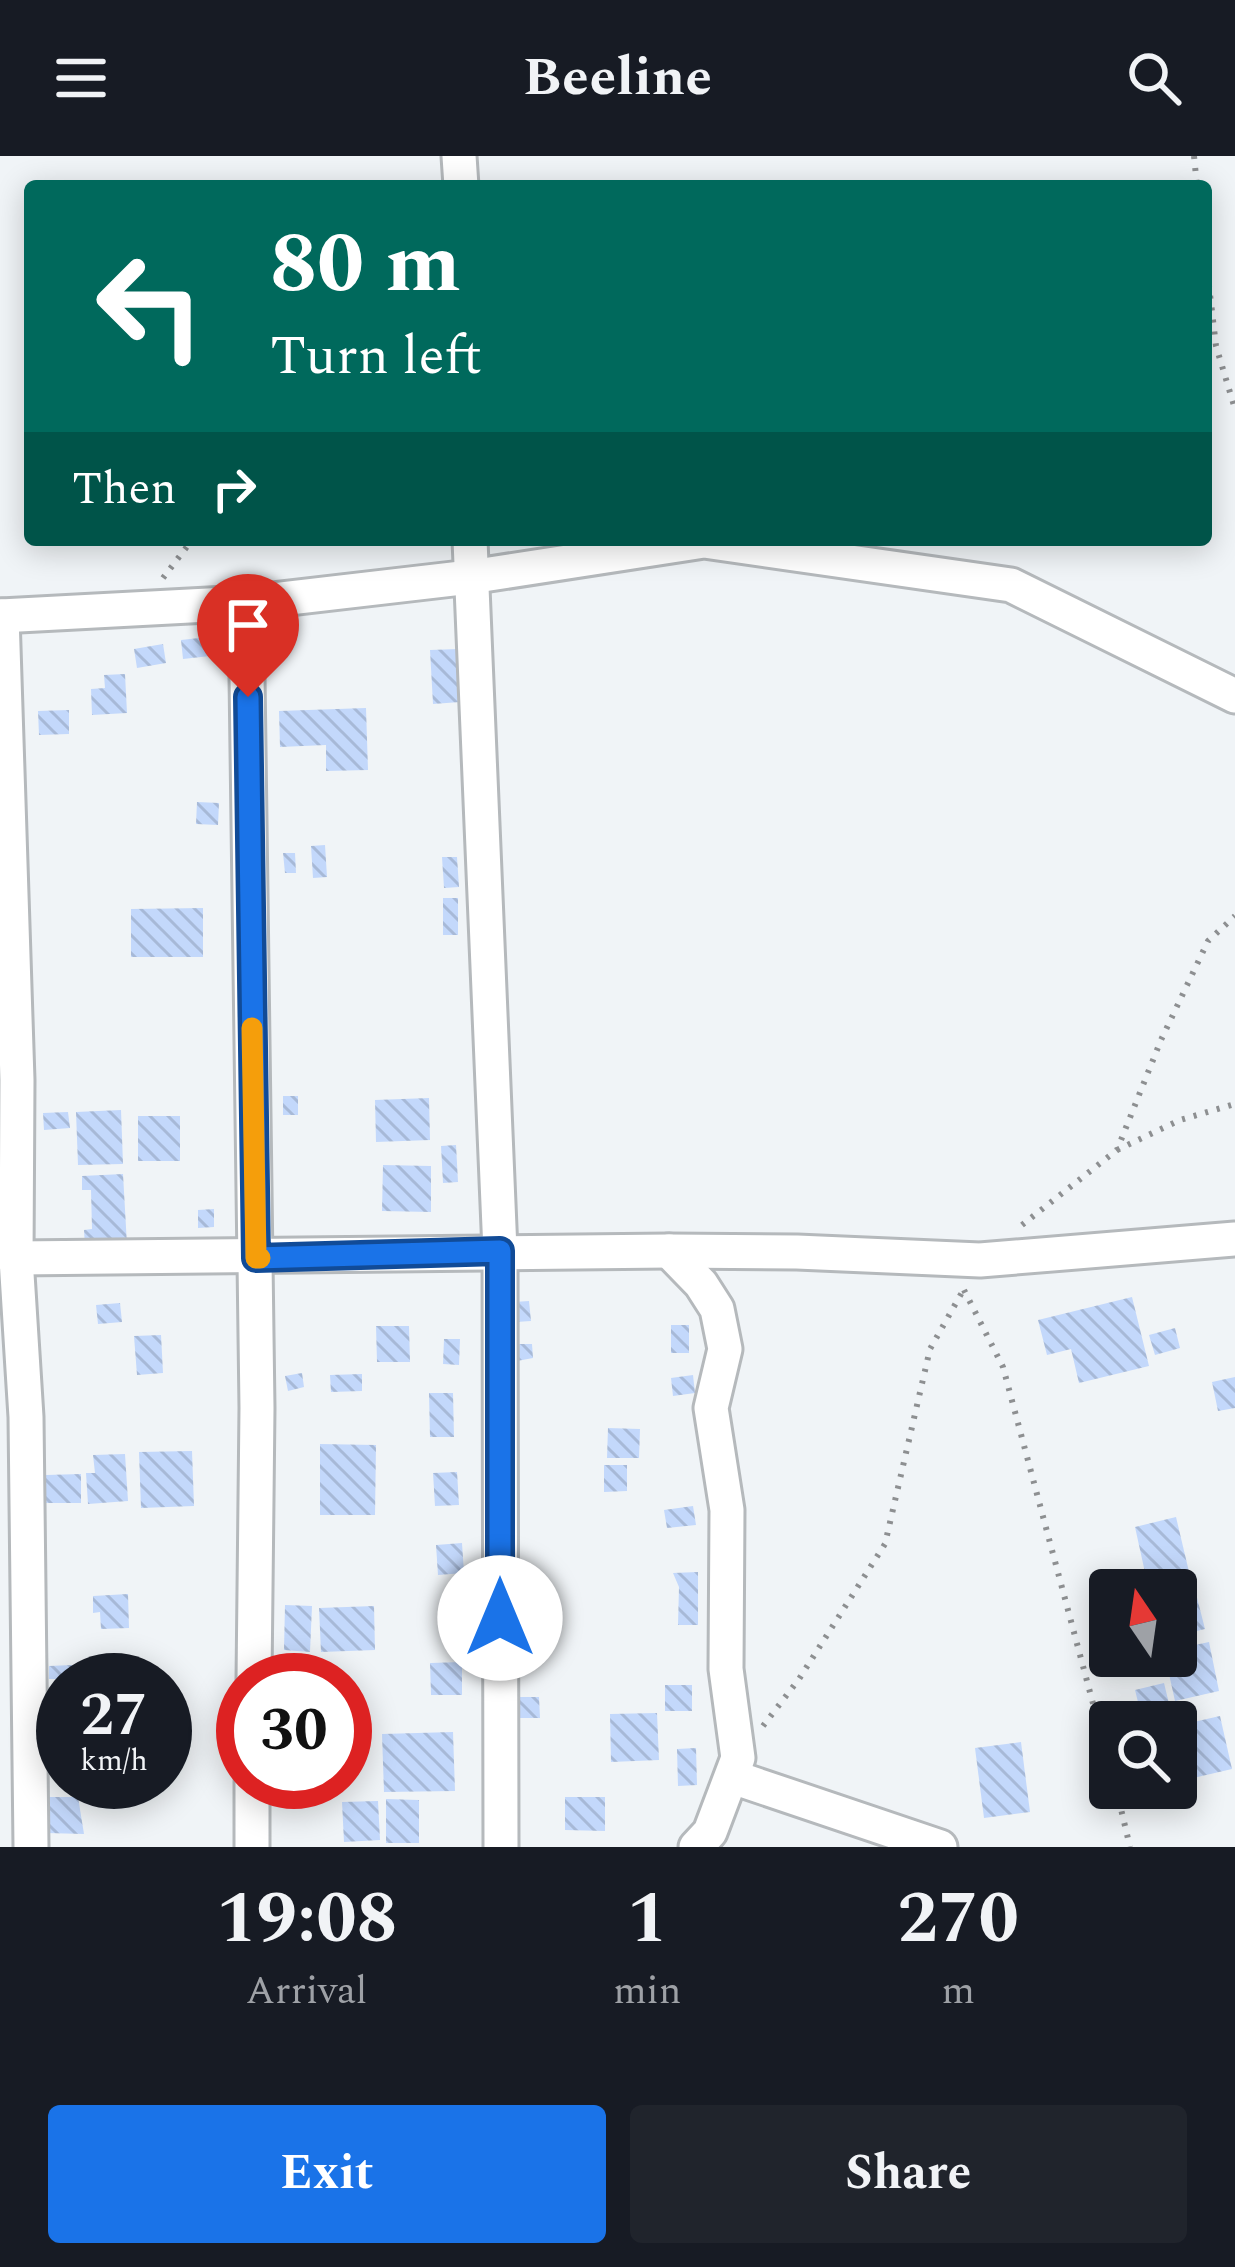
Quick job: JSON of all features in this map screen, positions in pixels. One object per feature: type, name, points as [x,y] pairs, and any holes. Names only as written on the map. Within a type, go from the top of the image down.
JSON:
[{"type":"street","points":[[470,546],[500,1251],[501,1847]]},
{"type":"street","points":[[31,1847],[26,1417],[8,1254],[17,1080],[1,616],[246,603],[470,577],[672,546]]},
{"type":"street","points":[[739,546],[1011,585],[1235,696]]},
{"type":"street","points":[[246,603],[256,1258],[254,1653]]},
{"type":"street","points":[[8,1254],[256,1258],[669,1251],[980,1260],[1235,1239]]},
{"type":"street","points":[[669,1251],[701,1284],[717,1309],[725,1349],[711,1408],[727,1510],[725,1669],[736,1768],[710,1832],[696,1847]]},
{"type":"street","points":[[736,1768],[940,1847]]},
{"type":"street","points":[[251,1847],[252,1809]]},
{"type":"path","points":[[1212,312],[1216,346],[1235,409]]},
{"type":"path","points":[[146,607],[187,546]]},
{"type":"path","points":[[1117,1150],[1160,1040],[1208,941],[1235,916]]},
{"type":"path","points":[[736,1768],[885,1544],[931,1349],[980,1260],[1117,1150],[1180,1120],[1235,1104]]},
{"type":"path","points":[[964,1290],[1003,1367],[1092,1701]]},
{"type":"path","points":[[1121,1809],[1130,1847]]},
{"type":"building","points":[[208,637],[210,656],[183,659],[181,640]]},
{"type":"building","points":[[163,644],[166,663],[137,668],[134,649]]},
{"type":"building","points":[[458,649],[460,702],[433,704],[430,650]]},
{"type":"building","points":[[125,674],[127,713],[92,715],[91,689],[105,688],[104,675]]},
{"type":"building","points":[[366,708],[368,770],[326,771],[326,745],[280,747],[279,711]]},
{"type":"building","points":[[69,710],[69,734],[39,735],[38,711]]},
{"type":"building","points":[[197,802],[219,803],[218,825],[196,824]]},
{"type":"building","points":[[325,845],[327,877],[313,878],[311,846]]},
{"type":"building","points":[[283,853],[295,853],[296,873],[285,873]]},
{"type":"building","points":[[442,857],[457,857],[459,887],[444,888]]},
{"type":"building","points":[[443,898],[458,898],[458,935],[443,935]]},
{"type":"building","points":[[203,908],[203,957],[131,957],[131,909]]},
{"type":"building","points":[[283,1096],[298,1096],[298,1115],[283,1115]]},
{"type":"building","points":[[429,1098],[430,1140],[376,1142],[375,1100]]},
{"type":"building","points":[[121,1110],[123,1164],[78,1165],[76,1112]]},
{"type":"building","points":[[68,1112],[70,1128],[44,1130],[43,1113]]},
{"type":"building","points":[[138,1116],[180,1116],[180,1161],[138,1161]]},
{"type":"building","points":[[456,1145],[458,1182],[443,1183],[441,1146]]},
{"type":"building","points":[[383,1165],[431,1166],[431,1212],[382,1211]]},
{"type":"building","points":[[123,1174],[127,1245],[85,1247],[84,1230],[92,1229],[91,1190],[82,1190],[82,1176]]},
{"type":"building","points":[[214,1209],[214,1227],[198,1228],[198,1210]]},
{"type":"building","points":[[1132,1297],[1149,1366],[1079,1383],[1071,1349],[1047,1355],[1038,1320]]},
{"type":"building","points":[[529,1301],[531,1321],[516,1322],[514,1302]]},
{"type":"building","points":[[120,1303],[122,1322],[98,1324],[96,1305]]},
{"type":"building","points":[[671,1325],[689,1325],[689,1353],[671,1353]]},
{"type":"building","points":[[376,1326],[409,1326],[410,1362],[377,1362]]},
{"type":"building","points":[[1175,1328],[1180,1348],[1155,1355],[1149,1335]]},
{"type":"building","points":[[161,1335],[163,1373],[137,1375],[134,1336]]},
{"type":"building","points":[[444,1339],[460,1339],[459,1365],[443,1364]]},
{"type":"building","points":[[517,1344],[532,1344],[533,1358],[517,1361]]},
{"type":"building","points":[[302,1373],[304,1387],[288,1391],[285,1376]]},
{"type":"building","points":[[362,1374],[362,1391],[331,1392],[330,1375]]},
{"type":"building","points":[[693,1375],[695,1393],[673,1396],[671,1378]]},
{"type":"building","points":[[1235,1377],[1235,1408],[1218,1411],[1212,1382]]},
{"type":"building","points":[[429,1393],[453,1393],[454,1437],[430,1437]]},
{"type":"building","points":[[608,1428],[640,1429],[639,1458],[607,1458]]},
{"type":"building","points":[[320,1444],[376,1445],[375,1515],[320,1515]]},
{"type":"building","points":[[192,1451],[194,1506],[141,1508],[139,1452]]},
{"type":"building","points":[[125,1454],[128,1501],[88,1504],[86,1473],[95,1473],[93,1455]]},
{"type":"building","points":[[604,1465],[627,1465],[627,1491],[604,1492]]},
{"type":"building","points":[[457,1472],[459,1505],[435,1506],[433,1473]]},
{"type":"building","points":[[81,1474],[81,1503],[46,1503],[46,1475]]},
{"type":"building","points":[[693,1506],[696,1525],[667,1528],[664,1510]]},
{"type":"building","points":[[1176,1517],[1188,1569],[1144,1569],[1135,1527]]},
{"type":"building","points":[[462,1543],[464,1573],[438,1575],[436,1545]]},
{"type":"building","points":[[698,1572],[698,1625],[678,1625],[679,1587],[673,1573]]},
{"type":"building","points":[[128,1594],[129,1628],[101,1629],[100,1612],[93,1613],[93,1596]]},
{"type":"building","points":[[1197,1598],[1205,1629],[1197,1631]]},
{"type":"building","points":[[285,1605],[312,1606],[310,1652],[284,1650]]},
{"type":"building","points":[[374,1606],[375,1650],[321,1652],[319,1608]]},
{"type":"building","points":[[1209,1642],[1219,1691],[1175,1701],[1170,1677],[1197,1677],[1197,1645]]},
{"type":"building","points":[[462,1662],[462,1695],[431,1695],[430,1663]]},
{"type":"building","points":[[1164,1683],[1168,1701],[1138,1701],[1135,1690]]},
{"type":"building","points":[[665,1685],[692,1685],[692,1711],[665,1711]]},
{"type":"building","points":[[519,1697],[539,1697],[540,1718],[519,1718]]},
{"type":"building","points":[[657,1713],[659,1760],[611,1762],[610,1714]]},
{"type":"building","points":[[1220,1716],[1232,1769],[1197,1777],[1197,1721]]},
{"type":"building","points":[[453,1732],[455,1791],[384,1792],[382,1734]]},
{"type":"building","points":[[1021,1742],[1030,1812],[984,1818],[975,1748]]},
{"type":"building","points":[[696,1748],[697,1785],[678,1786],[677,1749]]},
{"type":"building","points":[[565,1797],[605,1797],[605,1831],[565,1830]]},
{"type":"building","points":[[386,1799],[419,1800],[419,1843],[386,1843]]},
{"type":"building","points":[[372,1801],[378,1801],[380,1840],[344,1842],[342,1809],[372,1809]]},
{"type":"building","points":[[46,1809],[80,1809],[84,1834],[46,1833]]},
{"type":"slow traffic","points":[[252,1028],[256,1258],[260,1258]]},
{"type":"route","points":[[248,697],[256,1258],[500,1251],[500,1618]]}]
